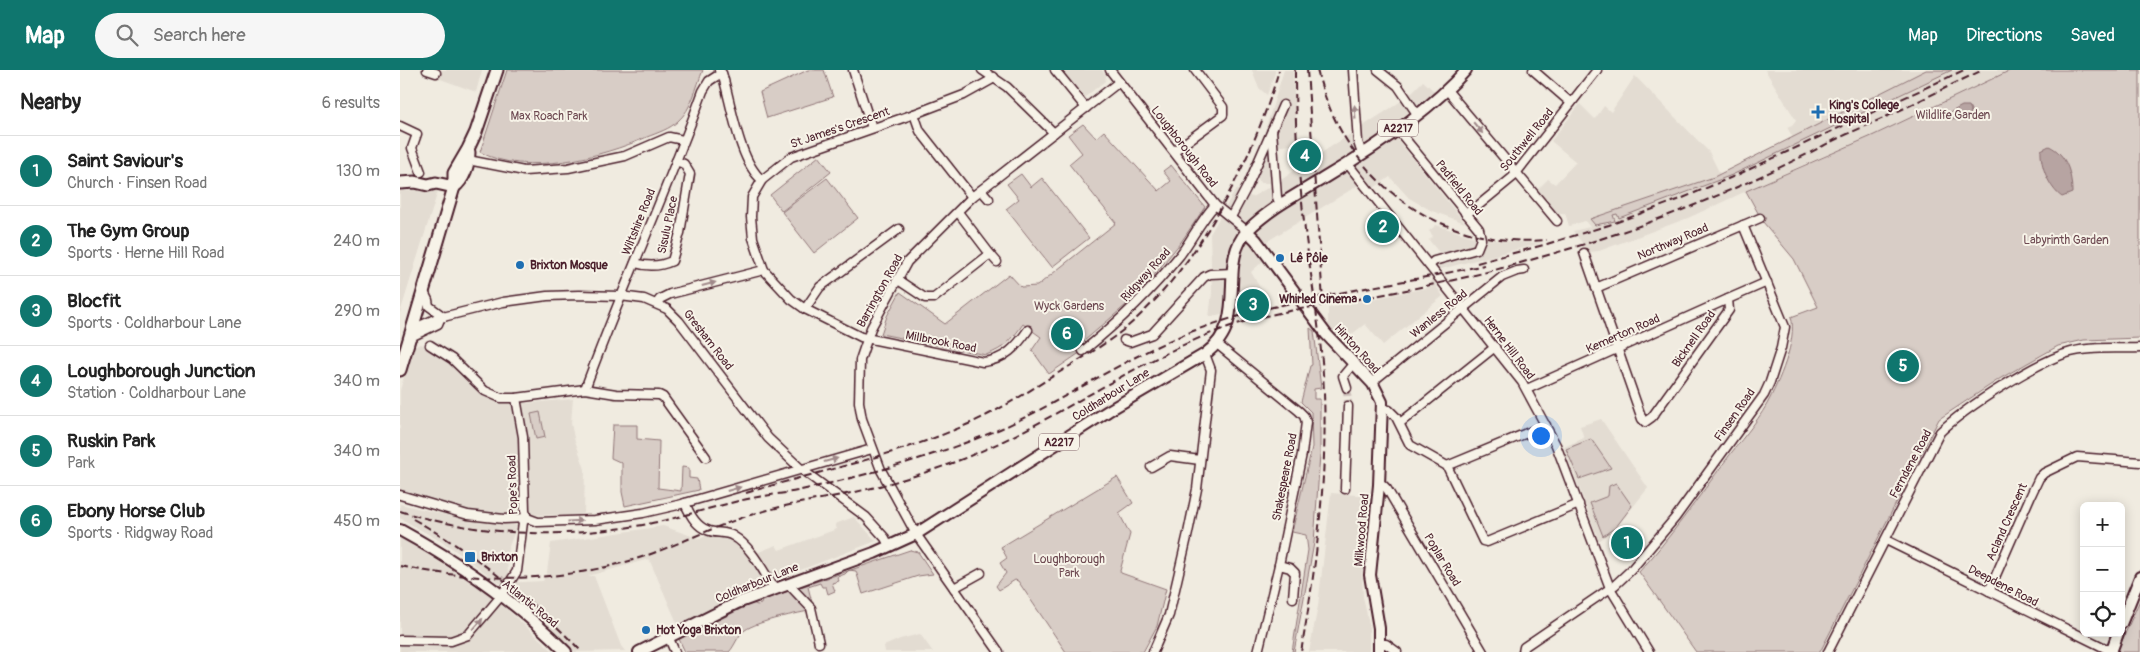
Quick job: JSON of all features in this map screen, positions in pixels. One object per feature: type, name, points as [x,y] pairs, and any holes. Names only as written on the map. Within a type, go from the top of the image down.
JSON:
[{"type":"highway","points":[[400,370],[405,335],[423,290],[454,188],[456,167],[468,155],[497,70]]},
{"type":"highway","points":[[400,183],[418,177],[427,178],[436,183],[454,188]]},
{"type":"main road","name":"Coldharbour Lane","points":[[639,652],[737,602],[889,546],[916,534],[1108,411],[1205,354],[1217,344],[1227,326],[1232,306],[1233,273],[1238,244],[1247,231],[1280,205],[1347,164],[1397,129],[1447,90],[1466,70]]},
{"type":"main road","name":"Hinton Road","points":[[1247,231],[1326,334],[1373,384],[1381,398],[1382,409]]},
{"type":"main road","name":"Milkwood Road","points":[[1379,648],[1370,575],[1382,409]]},
{"type":"main road","name":"Atlantic Road","points":[[400,530],[436,551],[501,596],[534,621],[566,652]]},
{"type":"main road","points":[[2125,614],[2140,576]]},
{"type":"main road","points":[[2111,652],[2117,637]]},
{"type":"street","points":[[427,70],[436,73]]},
{"type":"street","points":[[853,70],[872,128]]},
{"type":"street","points":[[982,70],[994,77],[1054,133]]},
{"type":"street","points":[[1055,70],[1086,108]]},
{"type":"street","name":"Loughborough Road","points":[[1110,70],[1215,205],[1247,231]]},
{"type":"street","points":[[1174,151],[1223,115],[1222,107],[1195,70]]},
{"type":"street","points":[[1353,70],[1358,142],[1362,154]]},
{"type":"street","points":[[1378,70],[1402,90],[1417,114]]},
{"type":"street","points":[[1533,70],[1571,103]]},
{"type":"street","name":"Southwell Road","points":[[1465,213],[1474,209],[1516,174],[1597,70]]},
{"type":"street","points":[[723,72],[740,143],[756,173],[762,180]]},
{"type":"street","name":"Wiltshire Road","points":[[585,389],[620,296],[683,140],[688,132],[705,86],[723,72]]},
{"type":"street","name":"St James's Crescent","points":[[867,338],[805,309],[791,299],[764,270],[753,238],[752,197],[762,180],[791,156],[964,95],[992,80],[994,77]]},
{"type":"street","name":"Barrington Road","points":[[999,652],[969,606],[916,534],[889,487],[872,449],[862,419],[858,391],[860,360],[876,319],[907,262],[972,197],[1023,162],[1054,133],[1119,82]]},
{"type":"street","points":[[1447,90],[1557,221]]},
{"type":"street","points":[[1230,217],[1248,185],[1283,105]]},
{"type":"street","points":[[914,114],[920,131],[972,197]]},
{"type":"street","points":[[400,126],[417,134],[412,148],[418,177]]},
{"type":"street","points":[[1272,129],[1277,197],[1280,205]]},
{"type":"street","name":"Padfield Road","points":[[1397,129],[1478,229],[1480,234],[1477,249],[1434,262],[1430,265]]},
{"type":"street","points":[[468,155],[524,171],[568,168],[625,156],[669,137],[683,140]]},
{"type":"street","name":"Sisulu Place","points":[[634,263],[645,266],[662,266],[672,261],[680,233],[690,177],[688,169],[684,164],[676,161]]},
{"type":"street","name":"Herne Hill Road","points":[[1347,164],[1430,265],[1526,389],[1546,425],[1579,504],[1610,588],[1649,652]]},
{"type":"street","points":[[981,190],[989,199]]},
{"type":"street","name":"Ridgway Road","points":[[1083,351],[1148,294],[1181,254],[1215,205]]},
{"type":"street","points":[[958,212],[997,262]]},
{"type":"street","name":"Northway Road","points":[[1596,288],[1760,218]]},
{"type":"street","name":"Finsen Road","points":[[1523,651],[1610,588],[1631,570],[1669,525],[1764,395],[1770,382],[1785,330],[1743,224]]},
{"type":"street","points":[[805,309],[820,287],[899,229]]},
{"type":"street","points":[[1584,253],[1617,349]]},
{"type":"street","points":[[898,280],[925,298],[934,298],[990,254]]},
{"type":"street","points":[[657,303],[660,298],[670,294],[764,270]]},
{"type":"street","name":"Wanless Road","points":[[1373,384],[1377,378],[1503,276],[1517,270],[1524,270]]},
{"type":"street","points":[[1124,340],[1130,342],[1152,334],[1204,277],[1210,274],[1233,273]]},
{"type":"street","points":[[1728,298],[1767,282]]},
{"type":"street","points":[[423,290],[429,306],[442,318]]},
{"type":"street","name":"Gresham Road","points":[[405,335],[427,322],[472,308],[526,298],[579,295],[620,296],[644,299],[657,303],[667,309],[679,321],[768,438],[801,469],[866,517],[885,538],[889,546]]},
{"type":"street","name":"Kemerton Road","points":[[1526,389],[1728,298]]},
{"type":"street","name":"Bicknell Road","points":[[1617,349],[1642,419],[1645,422],[1652,417],[1728,310],[1728,298]]},
{"type":"street","name":"Millbrook Road","points":[[867,338],[983,362],[1004,356],[1017,345],[1028,330]]},
{"type":"street","name":"Shakespeare Road","points":[[1217,344],[1299,411],[1304,416],[1306,422],[1302,454],[1279,565],[1258,652]]},
{"type":"street","points":[[430,345],[452,360],[485,391],[501,398],[516,398],[585,389],[616,394],[658,395],[663,397],[706,457]]},
{"type":"street","points":[[1400,423],[1495,347]]},
{"type":"street","name":"Ferndene Road","points":[[1828,652],[1940,432],[1954,420],[2009,383],[2060,356],[2086,350],[2140,348]]},
{"type":"street","points":[[1153,652],[1169,614],[1197,489],[1212,370],[1205,354]]},
{"type":"street","points":[[1347,388],[1343,376],[1344,372],[1353,364]]},
{"type":"street","name":"Pope's Road","points":[[400,640],[451,641],[468,635],[501,596],[517,571],[522,522],[527,518],[525,511],[523,437],[516,398]]},
{"type":"street","points":[[1345,489],[1348,406]]},
{"type":"street","points":[[1382,409],[1392,412],[1400,423],[1410,445],[1448,466],[1481,540],[1485,542],[1579,504]]},
{"type":"street","points":[[1448,466],[1546,425]]},
{"type":"street","points":[[400,495],[468,515],[504,519],[527,518],[538,522],[596,520],[642,513],[684,503],[872,449]]},
{"type":"street","points":[[1151,467],[1170,456],[1200,460]]},
{"type":"street","name":"Acland Crescent","points":[[1989,591],[2035,487],[2044,474],[2077,457],[2085,456],[2140,462]]},
{"type":"street","name":"Poplar Road","points":[[1378,485],[1383,485],[1386,489],[1483,652]]},
{"type":"street","points":[[684,503],[694,520],[707,530],[730,534],[740,541],[760,566],[774,588]]},
{"type":"street","name":"Deepdene Road","points":[[1886,540],[2111,652]]},
{"type":"street","points":[[1279,565],[1290,568],[1295,573],[1293,598]]},
{"type":"street","points":[[954,588],[981,573]]},
{"type":"street","points":[[792,588],[811,608],[819,643]]},
{"type":"street","points":[[668,636],[675,652]]},
{"type":"street","points":[[1379,648],[1390,646],[1397,652]]},
{"type":"shaded area","points":[[437,70],[482,70],[476,92],[435,77]]},
{"type":"shaded area","points":[[1058,70],[1102,70],[1106,76],[1105,81],[1085,97],[1081,97]]},
{"type":"shaded area","points":[[1252,70],[1276,70],[1267,95],[1259,88]]},
{"type":"shaded area","points":[[1284,70],[1293,70],[1298,168],[1394,106],[1423,81],[1435,92],[1388,128],[1465,223],[1432,211],[1409,198],[1390,177],[1372,189],[1360,184],[1266,242],[1263,261],[1251,272],[1266,298],[1265,303],[1209,317],[1212,293],[1210,234],[1236,189],[1252,197],[1294,171],[1292,145],[1272,147],[1274,183],[1260,183],[1257,176],[1247,172],[1262,140]]},
{"type":"shaded area","points":[[1765,70],[2011,70],[1874,135],[1803,165],[1688,218],[1599,251],[1589,252],[1573,231],[1590,227],[1585,221],[1569,226],[1565,213],[1557,215],[1536,191],[1548,179],[1555,184],[1576,162],[1551,141],[1580,104],[1595,119],[1604,106],[1611,112],[1635,76],[1709,152],[1720,174],[1793,138],[1787,127],[1796,120]]},
{"type":"shaded area","points":[[1962,106],[1969,106],[1971,110],[1970,115],[1957,120],[1952,119],[1950,116],[1951,112]]},
{"type":"shaded area","points":[[2049,146],[2060,154],[2064,160],[2071,179],[2072,193],[2062,197],[2049,182],[2042,162],[2041,150]]},
{"type":"shaded area","points":[[428,189],[438,191],[400,313],[400,191]]},
{"type":"shaded area","points":[[1436,225],[1470,236],[1501,241],[1542,243],[1437,270],[1436,286],[1443,296],[1383,345],[1365,324],[1342,342],[1328,326],[1328,308],[1431,287],[1432,257],[1440,254],[1429,240],[1433,236],[1429,231]]},
{"type":"shaded area","points":[[421,344],[433,349],[451,361],[483,394],[501,402],[529,403],[573,399],[571,423],[585,469],[584,513],[578,516],[476,513],[443,507],[400,492],[400,390],[413,347]]},
{"type":"shaded area","points":[[1601,419],[1648,488],[1616,528],[1599,541],[1564,447],[1584,438],[1580,426]]},
{"type":"shaded area","points":[[1331,493],[1370,496],[1362,570],[1363,597],[1369,624],[1369,652],[1309,652],[1318,606]]},
{"type":"shaded area","points":[[400,504],[468,520],[517,525],[507,552],[508,576],[503,583],[543,581],[547,572],[551,543],[663,526],[700,539],[711,533],[726,536],[740,544],[763,576],[767,585],[678,625],[649,559],[588,576],[594,576],[621,646],[625,651],[574,652],[545,621],[501,584],[449,546],[400,518]]},
{"type":"shaded area","points":[[854,517],[876,541],[777,579],[772,578],[754,554],[776,545],[779,550],[837,529],[835,524]]},
{"type":"shaded area","points":[[400,537],[492,596],[554,652],[400,652]]},
{"type":"shaded area","points":[[920,634],[933,652],[885,652],[884,646],[900,639]]},
{"type":"green space","name":"Max Roach Park","points":[[507,70],[703,70],[687,110],[671,126],[608,151],[586,157],[541,164],[519,163],[498,159],[480,152]]},
{"type":"green space","points":[[808,70],[824,70],[833,97],[767,118],[760,92]]},
{"type":"green space","points":[[1926,70],[1952,70],[1732,175],[1619,218],[1617,214],[1613,215],[1615,221],[1595,225],[1590,219],[1714,177]]},
{"type":"green space","points":[[2011,70],[2140,70],[2140,338],[2084,340],[2058,346],[2001,378],[1939,419],[1820,652],[1696,652],[1639,572],[1673,531],[1763,411],[1786,361],[1792,337],[1791,317],[1818,307],[1794,259],[1763,222],[1746,191],[1874,135]]},
{"type":"green space","name":"Wyck Gardens","points":[[1083,124],[1096,138],[1104,131],[1159,191],[1171,181],[1163,171],[1171,165],[1205,207],[1181,242],[1140,293],[1077,347],[1081,352],[1049,374],[1032,350],[1041,337],[1023,324],[1007,343],[998,350],[986,355],[881,334],[887,316],[900,292],[945,324],[1009,274],[1021,287],[1037,286],[1116,223],[1069,164],[1082,153],[1068,135]]},
{"type":"green space","points":[[819,156],[831,172],[782,211],[770,195]]},
{"type":"green space","points":[[1021,174],[1031,187],[1042,178],[1089,238],[1052,267],[1006,209],[1019,199],[1007,184]]},
{"type":"green space","points":[[827,178],[858,218],[814,253],[782,212]]},
{"type":"green space","points":[[1310,328],[1314,331],[1321,388],[1314,389],[1314,399],[1320,399],[1320,454],[1314,543],[1294,652],[1292,652],[1308,550],[1306,535],[1292,532],[1312,447],[1311,412],[1301,402],[1310,366],[1312,365]]},
{"type":"green space","points":[[540,412],[545,437],[536,439],[531,414]]},
{"type":"green space","points":[[613,425],[637,425],[637,439],[659,441],[658,488],[681,491],[682,467],[689,468],[689,478],[697,479],[699,490],[625,506],[622,492],[622,463],[611,458]]},
{"type":"green space","points":[[1591,439],[1611,468],[1579,479],[1566,449]]},
{"type":"green space","name":"Loughborough Park","points":[[1117,477],[1133,503],[1119,513],[1130,534],[1120,571],[1166,589],[1157,626],[1143,652],[1066,652],[1018,581],[1015,580],[999,590],[996,586],[1006,573],[1000,563],[1007,558],[1001,547]]},
{"type":"green space","points":[[1616,483],[1632,506],[1616,527],[1603,536],[1590,503],[1608,496],[1609,486]]},
{"type":"green space","points":[[910,550],[918,552],[933,574],[918,576],[863,594],[856,571],[850,570]]},
{"type":"green space","points":[[848,571],[837,577],[839,581],[832,583],[835,591],[828,594],[826,587],[822,587],[820,583],[808,587],[814,610],[778,618],[751,627],[742,632],[729,652],[685,652],[679,639],[753,603],[761,604],[762,600]]},
{"type":"green space","points":[[2140,600],[2140,652],[2117,652]]},
{"type":"tunnel","points":[[1347,388],[1348,406]]},
{"type":"railway","points":[[746,493],[912,446],[966,425],[1026,393],[1127,327],[1153,302],[1200,243],[1239,174],[1255,139],[1279,70]]},
{"type":"railway","points":[[1295,70],[1299,169],[1321,352],[1324,409],[1323,479],[1317,549],[1301,652]]},
{"type":"railway","points":[[1307,70],[1323,301]]},
{"type":"railway","points":[[1317,70],[1330,109],[1348,143],[1372,174],[1400,199],[1432,219],[1467,232],[1506,240],[1547,240]]},
{"type":"railway","points":[[1477,263],[1609,225],[1678,200],[1737,175],[1964,70]]},
{"type":"railway","points":[[400,566],[430,572],[521,578],[582,572],[642,557],[720,526],[768,510],[841,495],[916,476],[964,458],[1011,437],[1164,354],[1228,327],[1276,314],[1477,274],[1627,230],[1742,185],[1983,70]]},
{"type":"railway","points":[[400,511],[429,519],[488,530],[577,533],[636,526],[680,517],[752,498],[797,491],[896,466],[993,432],[1169,341],[1231,318],[1303,300],[1484,265]]},
{"type":"railway","points":[[413,519],[459,547],[502,579],[543,614],[582,652]]},
{"type":"place","name":"King's College Hospital","points":[[1818,112]]},
{"type":"place","name":"Loughborough Junction","points":[[1305,156]]},
{"type":"place","name":"The Gym Group","points":[[1383,227]]},
{"type":"place","name":"Lê Pôle","points":[[1280,258]]},
{"type":"place","name":"Brixton Mosque","points":[[520,265]]},
{"type":"place","name":"Whirled Cinema","points":[[1367,299]]},
{"type":"place","name":"Blocfit","points":[[1253,305]]},
{"type":"place","name":"Ebony Horse Club","points":[[1067,334]]},
{"type":"place","name":"Ruskin Park","points":[[1903,366]]},
{"type":"place","name":"Saint Saviour's","points":[[1627,543]]},
{"type":"place","name":"Brixton","points":[[470,557]]},
{"type":"place","name":"Hot Yoga Brixton","points":[[646,630]]},
{"type":"park label","name":"Wildlife Garden","points":[[1953,115]]},
{"type":"park label","name":"Labyrinth Garden","points":[[2066,240]]}]
